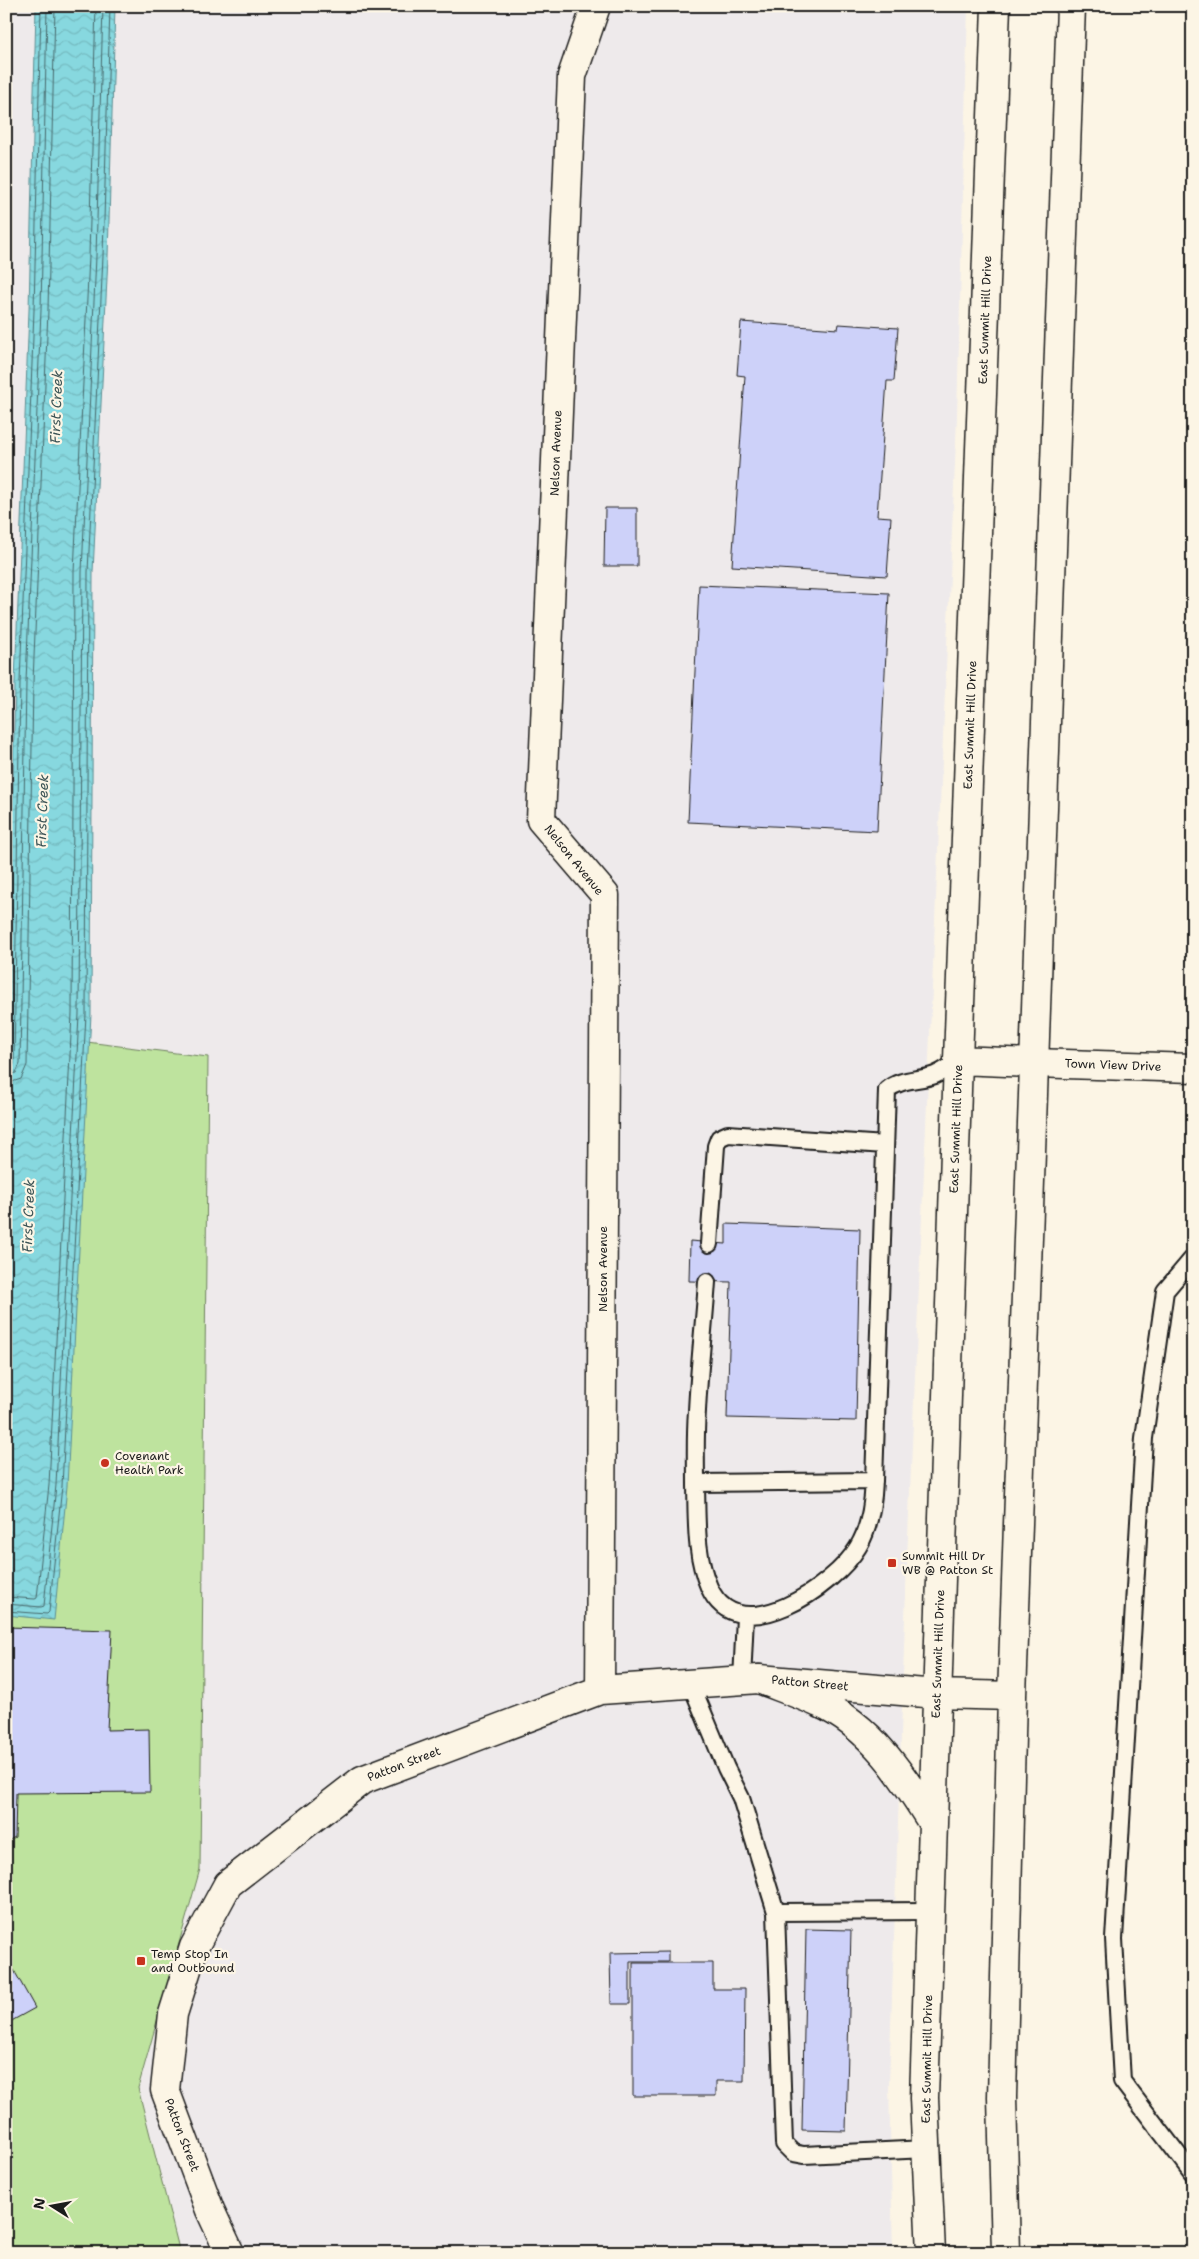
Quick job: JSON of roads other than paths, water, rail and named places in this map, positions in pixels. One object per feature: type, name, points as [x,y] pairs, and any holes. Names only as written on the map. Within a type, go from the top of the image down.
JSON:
[{"type":"main road","name":"Nelson Avenue","points":[[596,6],[572,76],[541,820],[605,895],[600,1690]]},
{"type":"main road","name":"East Summit Hill Drive","points":[[931,2253],[924,2098],[958,1060],[996,6]]},
{"type":"main road","points":[[1006,2253],[1002,2097],[1012,1696],[1071,6]]},
{"type":"main road","name":"Town View Drive","points":[[958,1060],[1193,1068]]},
{"type":"main road","name":"Patton Street","points":[[230,2253],[210,2210],[165,2090],[173,2014],[194,1947],[228,1884],[362,1780],[600,1690],[750,1680],[937,1694],[1012,1696]]},
{"type":"main road","points":[[750,1680],[820,1703],[850,1721],[877,1745],[908,1783],[933,1824]]},
{"type":"lane","points":[[708,1282],[697,1411],[698,1555],[716,1600],[726,1608],[745,1616],[762,1615],[786,1606],[831,1577],[845,1564],[858,1546],[867,1526],[874,1481],[887,1090],[899,1082],[934,1075],[947,1070],[958,1060]]},
{"type":"lane","points":[[710,1244],[715,1155],[719,1138],[728,1134],[885,1145]]},
{"type":"lane","points":[[1193,1258],[1164,1290],[1144,1438],[1114,1939],[1122,2081],[1193,2174]]},
{"type":"lane","points":[[696,1482],[874,1481]]},
{"type":"lane","points":[[745,1616],[750,1680]]},
{"type":"lane","points":[[691,1684],[726,1768],[741,1798],[776,1912],[784,2144],[793,2153],[804,2155],[926,2149]]},
{"type":"lane","points":[[776,1912],[930,1911]]},
{"type":"water","name":"First Creek","points":[[36,6],[115,6],[108,257],[93,572],[91,1014],[67,1486],[54,1620],[6,1615],[6,1120],[15,682],[29,310]]},
{"type":"place","name":"Covenant Health Park","points":[[105,1463]]},
{"type":"place","name":"Summit Hill Dr WB @ Patton St","points":[[892,1563]]},
{"type":"place","name":"Temp Stop In and Outbound","points":[[141,1961]]}]
